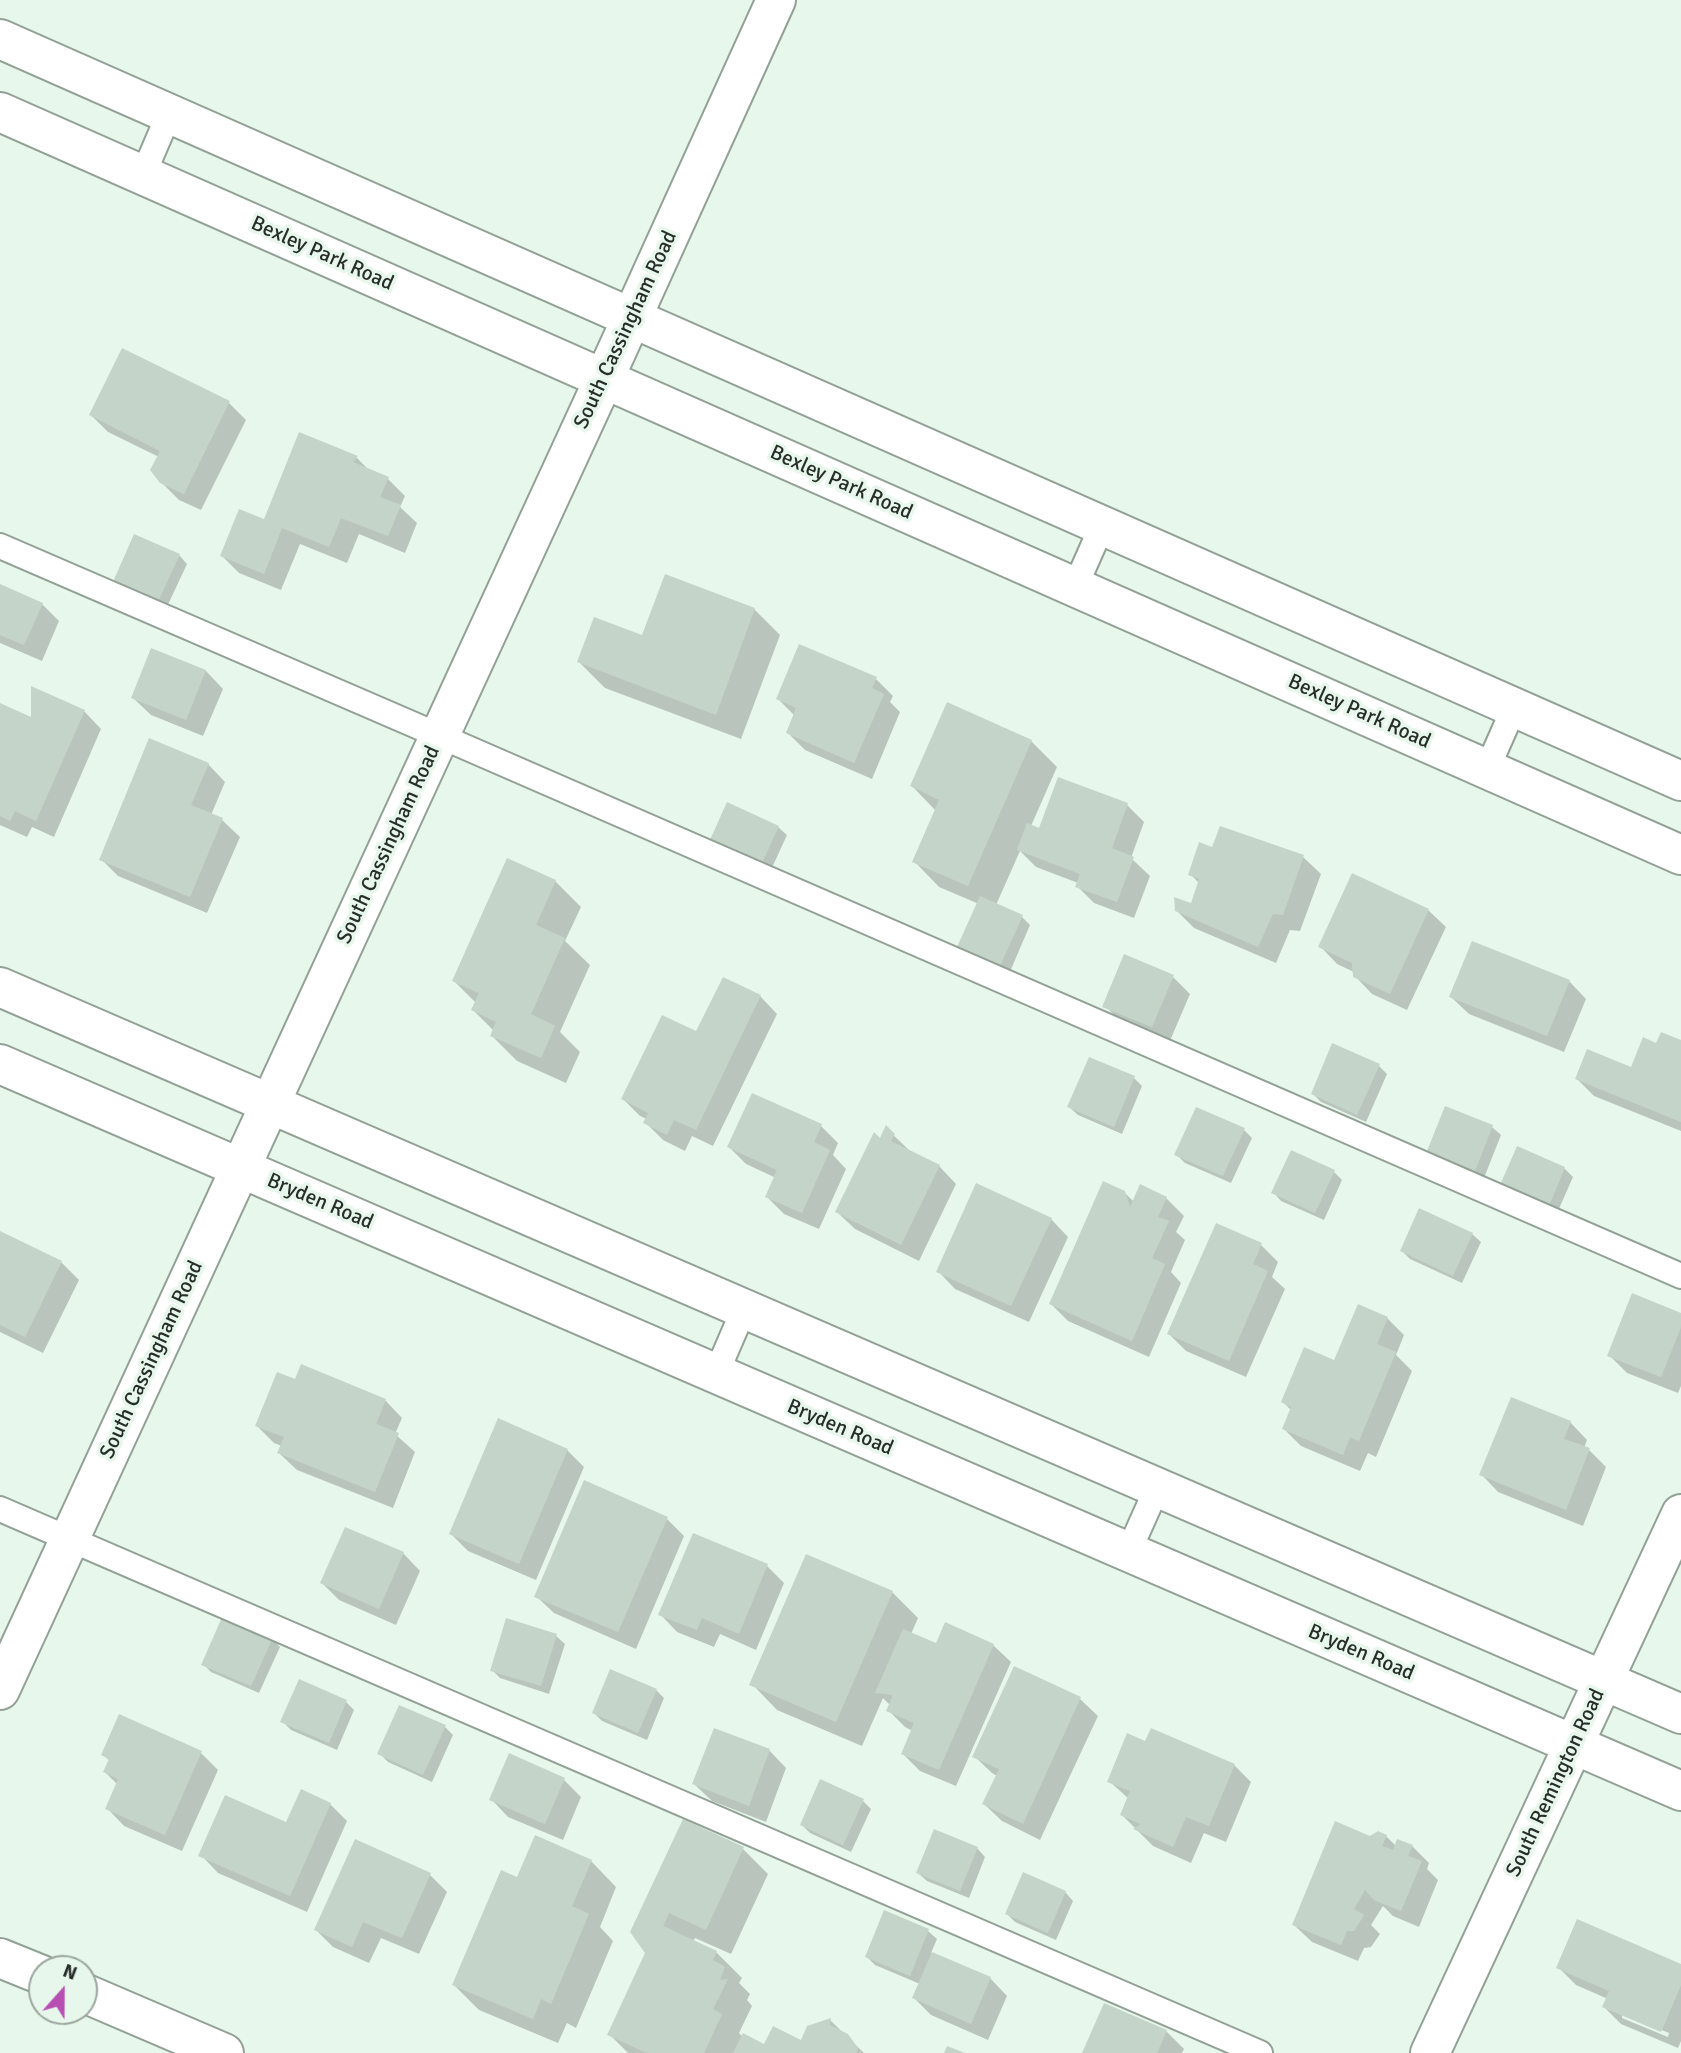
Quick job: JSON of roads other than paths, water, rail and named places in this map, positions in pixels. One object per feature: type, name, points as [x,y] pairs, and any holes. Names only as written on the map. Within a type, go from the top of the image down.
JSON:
[{"type":"street","name":"South Cassingham Road","points":[[0,1690],[776,0]]},
{"type":"street","points":[[0,39],[1681,781]]},
{"type":"street","name":"Bexley Park Road","points":[[0,112],[1681,855]]},
{"type":"street","points":[[0,988],[1681,1714]]},
{"type":"street","name":"Bryden Road","points":[[0,1064],[1681,1791]]},
{"type":"street","name":"South Remington Road","points":[[1430,2053],[1681,1514]]},
{"type":"street","points":[[0,1958],[28,1969]]},
{"type":"street","points":[[98,1999],[225,2053]]},
{"type":"lane","points":[[143,175],[169,114]]},
{"type":"lane","points":[[1075,587],[1102,526]]},
{"type":"lane","points":[[0,546],[1681,1276]]},
{"type":"lane","points":[[1487,769],[1514,708]]},
{"type":"lane","points":[[716,1374],[744,1309]]},
{"type":"lane","points":[[1128,1553],[1157,1488]]},
{"type":"lane","points":[[0,1509],[1260,2053]]}]
